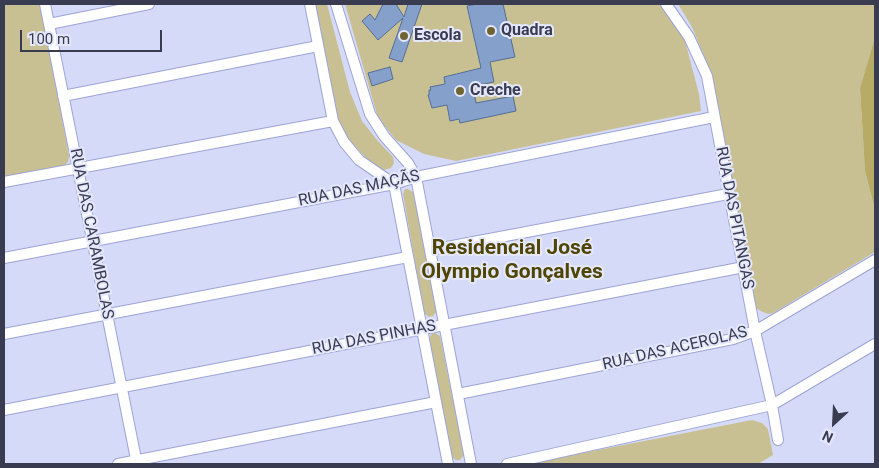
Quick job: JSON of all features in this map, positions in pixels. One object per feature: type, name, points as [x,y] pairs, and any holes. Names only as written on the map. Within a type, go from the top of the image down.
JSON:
[{"type":"street","name":"RUA DAS CARAMBOLAS","points":[[45,4],[137,462]]},
{"type":"street","points":[[48,24],[149,4]]},
{"type":"street","points":[[310,4],[333,120],[344,142],[359,160],[394,184],[448,464]]},
{"type":"street","points":[[336,4],[370,114],[384,136],[408,163],[416,177],[471,464]]},
{"type":"street","name":"RUA DAS PITANGAS","points":[[666,4],[689,37],[707,76],[728,194],[778,440]]},
{"type":"street","points":[[63,96],[318,46]]},
{"type":"street","name":"RUA DAS MAÇÃS","points":[[4,258],[394,184],[416,177],[714,117]]},
{"type":"street","points":[[4,182],[333,120]]},
{"type":"street","points":[[431,250],[728,194]]},
{"type":"street","points":[[4,334],[408,257]]},
{"type":"street","name":"RUA DAS ACEROLAS","points":[[458,394],[733,339],[755,331],[875,260]]},
{"type":"street","name":"RUA DAS PINHAS","points":[[4,410],[444,324],[744,268]]},
{"type":"street","points":[[507,464],[772,405],[875,344]]},
{"type":"street","points":[[118,464],[137,462],[436,402]]},
{"type":"shaded area","points":[[4,4],[40,4],[69,156],[68,162],[64,166],[4,179]]},
{"type":"shaded area","points":[[314,4],[327,4],[350,92],[362,121],[393,157],[394,163],[391,168],[384,170],[376,167],[345,135],[333,106]]},
{"type":"shaded area","points":[[345,4],[662,4],[684,37],[699,94],[701,111],[456,161],[424,154],[396,140],[378,118]]},
{"type":"shaded area","points":[[678,4],[875,4],[875,37],[860,88],[865,171],[875,210],[875,252],[773,313],[763,312],[753,304],[709,68],[692,27]]},
{"type":"shaded area","points":[[875,37],[875,210],[865,171],[860,88]]},
{"type":"shaded area","points":[[405,189],[413,192],[437,311],[433,316],[429,317],[424,313],[403,194]]},
{"type":"shaded area","points":[[432,333],[440,336],[464,455],[460,460],[451,457],[429,339]]},
{"type":"shaded area","points":[[752,420],[762,423],[768,429],[773,455],[758,464],[526,464]]},
{"type":"building","name":"Escola","points":[[383,4],[396,4],[404,17],[408,4],[422,4],[402,62],[389,58],[403,18],[378,40],[362,21],[370,14],[375,20]]},
{"type":"building","points":[[503,4],[515,57],[490,62],[494,82],[473,86],[476,103],[513,96],[516,111],[460,123],[459,119],[450,121],[447,105],[432,108],[428,95],[429,90],[431,90],[430,87],[445,84],[444,77],[481,68],[467,6]]},
{"type":"building","points":[[390,67],[393,79],[372,86],[368,73]]},
{"type":"place","name":"Quadra","points":[[491,31]]},
{"type":"place","name":"Escola","points":[[404,36]]},
{"type":"place","name":"Creche","points":[[460,91]]},
{"type":"district","name":"Residencial José Olympio Gonçalves","points":[[512,261]]}]
